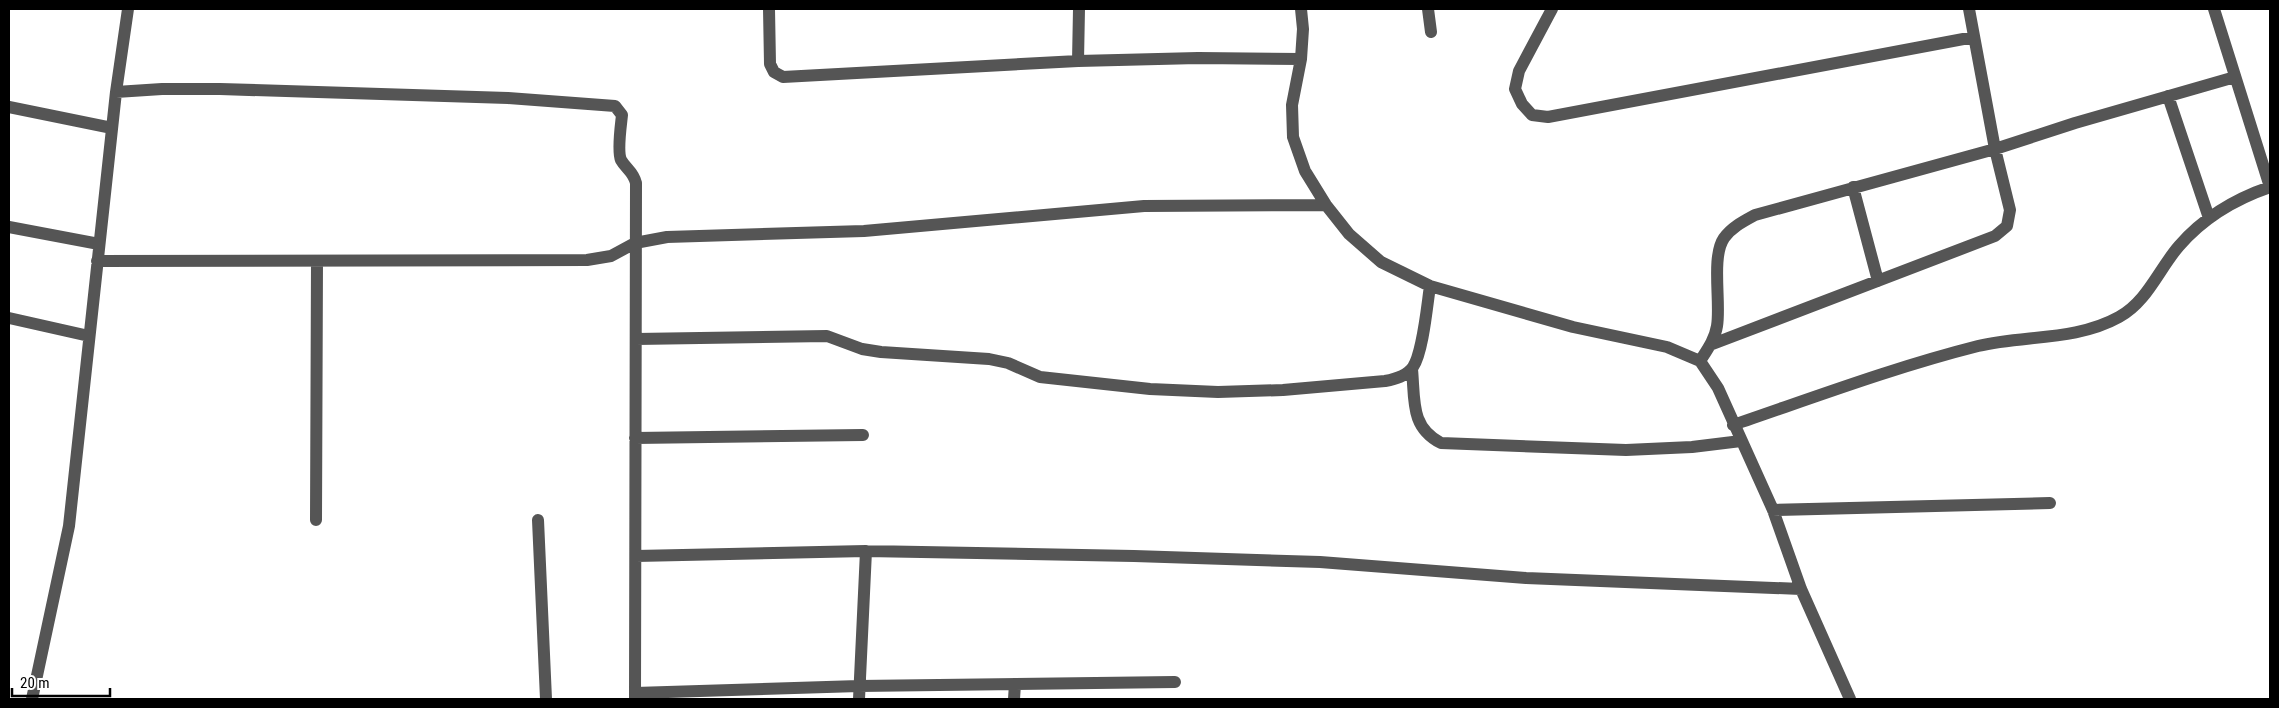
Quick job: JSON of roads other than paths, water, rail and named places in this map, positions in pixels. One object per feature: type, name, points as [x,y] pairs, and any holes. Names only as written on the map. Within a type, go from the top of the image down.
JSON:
[{"type":"street","points":[[32,699],[69,526],[116,92],[128,9]]},
{"type":"street","points":[[769,9],[770,64],[774,72],[783,77],[1078,61],[1198,58],[1301,59]]},
{"type":"street","points":[[1078,61],[1079,9]]},
{"type":"street","points":[[1301,9],[1303,29],[1301,59],[1292,105],[1293,137],[1305,171],[1326,205],[1349,234],[1381,262],[1430,286],[1573,327],[1667,347],[1700,361],[1718,388],[1733,425],[1773,510],[1801,589],[1850,699]]},
{"type":"street","points":[[1428,9],[1431,32]]},
{"type":"street","points":[[1552,9],[1519,71],[1515,89],[1522,104],[1532,115],[1548,117],[1974,37]]},
{"type":"street","points":[[1710,346],[1995,236],[2007,226],[2010,210],[1995,149],[1969,9]]},
{"type":"street","points":[[1733,425],[1885,372],[1981,346],[2094,328],[2120,317],[2144,296],[2179,246],[2209,218],[2239,198],[2270,187],[2214,9]]},
{"type":"street","points":[[1700,361],[1710,346],[1717,327],[1718,262],[1723,239],[1736,225],[1755,214],[1995,149],[2075,123],[2235,76]]},
{"type":"street","points":[[116,92],[162,89],[220,89],[508,98],[614,106],[622,115],[620,154],[622,161],[630,169],[636,183],[635,696],[859,693],[1015,684],[1175,682]]},
{"type":"street","points":[[2168,96],[2209,218]]},
{"type":"street","points":[[9,107],[112,128]]},
{"type":"street","points":[[1853,187],[1878,281]]},
{"type":"street","points":[[97,261],[587,260],[611,256],[636,243],[667,237],[864,232],[1144,206],[1326,205]]},
{"type":"street","points":[[9,227],[99,244]]},
{"type":"street","points":[[316,520],[317,261]]},
{"type":"street","points":[[636,339],[828,336],[862,349],[881,352],[989,359],[1008,363],[1040,377],[1150,389],[1218,392],[1283,390],[1385,382],[1401,377],[1412,369],[1418,357],[1430,286]]},
{"type":"street","points":[[9,318],[89,336]]},
{"type":"street","points":[[1412,369],[1418,423],[1428,436],[1441,442],[1626,450],[1692,447],[1741,442]]},
{"type":"street","points":[[635,438],[863,435]]},
{"type":"street","points":[[1773,510],[2050,503]]},
{"type":"street","points":[[538,520],[546,699]]},
{"type":"street","points":[[636,556],[866,551],[1134,556],[1320,562],[1526,578],[1801,589]]},
{"type":"street","points":[[859,693],[866,551]]},
{"type":"street","points":[[1014,699],[1015,684]]}]
